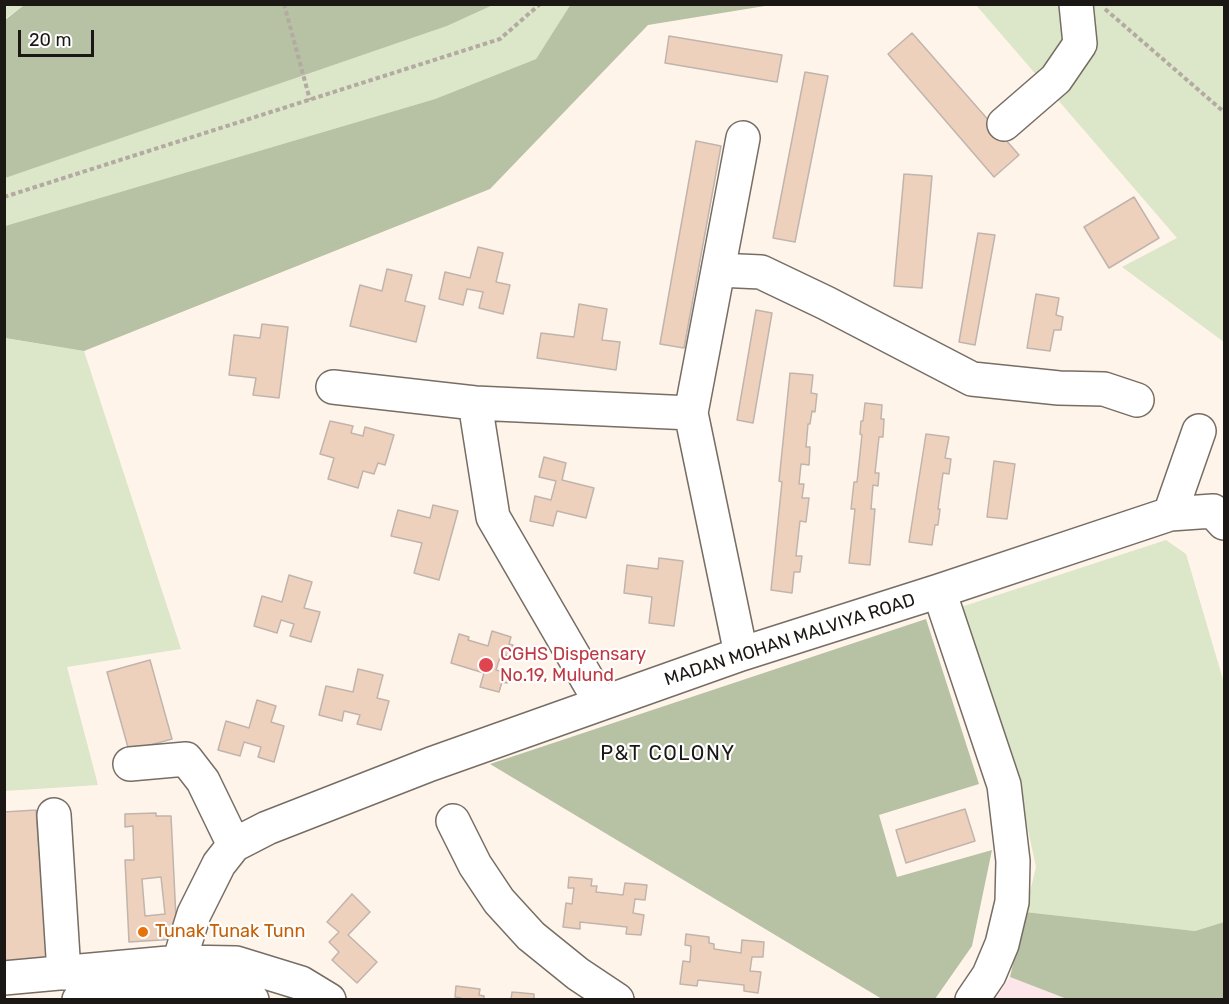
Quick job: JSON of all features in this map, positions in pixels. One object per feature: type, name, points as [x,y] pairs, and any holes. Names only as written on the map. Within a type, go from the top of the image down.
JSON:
[{"type":"street","points":[[1004,124],[1056,79],[1080,44],[1076,4]]},
{"type":"street","points":[[741,654],[691,413],[743,138]]},
{"type":"street","points":[[718,270],[761,272],[972,379],[1059,388],[1104,389],[1137,400]]},
{"type":"street","points":[[333,387],[475,403],[691,413]]},
{"type":"street","points":[[475,403],[493,517],[601,703]]},
{"type":"street","points":[[1170,514],[1199,431]]},
{"type":"street","name":"MADAN MOHAN MALVIYA ROAD","points":[[179,962],[194,914],[219,864],[234,845],[267,828],[420,768],[741,654],[1170,514],[1213,511],[1224,523]]},
{"type":"street","points":[[939,591],[1004,785],[1013,861],[1012,902],[1002,944],[989,975],[972,999]]},
{"type":"street","points":[[130,764],[186,759],[203,781],[234,845]]},
{"type":"street","points":[[54,815],[71,986]]},
{"type":"street","points":[[453,821],[475,865],[493,892],[523,927],[578,974],[616,999]]},
{"type":"street","points":[[71,986],[179,962],[236,988]]},
{"type":"street","points":[[4,978],[71,986],[236,988],[302,983],[329,999]]},
{"type":"path","points":[[284,4],[310,100]]},
{"type":"path","points":[[4,197],[500,39],[540,4]]},
{"type":"path","points":[[1100,4],[1224,112]]},
{"type":"shaded area","points":[[1010,977],[1067,999],[995,1000]]},
{"type":"green space","points":[[571,4],[771,5],[648,25],[490,189],[84,351],[5,338],[5,226],[435,99],[536,59]]},
{"type":"green space","points":[[5,5],[24,5],[5,19]]},
{"type":"green space","points":[[24,5],[493,5],[447,26],[5,178],[5,20]]},
{"type":"green space","points":[[493,5],[571,5],[536,59],[435,99],[5,226],[4,178],[447,26]]},
{"type":"green space","points":[[976,5],[1224,5],[1224,342],[1122,267],[1177,238]]},
{"type":"green space","points":[[4,338],[84,351],[181,649],[67,667],[98,785],[5,791]]},
{"type":"green space","points":[[1166,540],[1186,554],[1224,683],[1224,922],[1195,931],[1025,912],[1036,867],[1019,788],[955,609]]},
{"type":"green space","points":[[926,619],[979,784],[879,815],[897,877],[992,850],[972,946],[935,999],[882,999],[490,764]]},
{"type":"green space","points":[[1025,912],[1195,931],[1224,922],[1224,999],[1067,999],[1010,977]]},
{"type":"building","points":[[912,33],[1019,155],[994,177],[888,54]]},
{"type":"building","points":[[669,36],[782,55],[777,82],[665,63]]},
{"type":"building","points":[[805,72],[828,76],[795,242],[773,238]]},
{"type":"building","points":[[696,141],[721,146],[684,348],[660,344]]},
{"type":"building","points":[[904,174],[932,176],[922,288],[894,286]]},
{"type":"building","points":[[1134,197],[1159,238],[1109,268],[1084,227]]},
{"type":"building","points":[[978,233],[995,235],[975,345],[959,342]]},
{"type":"building","points":[[478,247],[503,253],[496,282],[510,285],[503,314],[479,308],[483,292],[467,289],[463,305],[439,299],[445,272],[470,278]]},
{"type":"building","points":[[387,269],[412,275],[405,301],[425,306],[416,342],[350,326],[360,285],[382,291]]},
{"type":"building","points":[[1036,294],[1059,298],[1056,315],[1063,317],[1061,330],[1054,330],[1050,351],[1027,348]]},
{"type":"building","points":[[579,304],[607,309],[602,340],[620,342],[616,370],[537,358],[541,333],[574,337]]},
{"type":"building","points":[[756,310],[772,313],[753,423],[737,420]]},
{"type":"building","points":[[262,324],[288,327],[279,398],[253,395],[256,378],[229,375],[234,335],[260,338]]},
{"type":"building","points":[[790,373],[813,375],[811,393],[817,394],[815,412],[812,411],[810,424],[808,424],[806,447],[810,447],[809,465],[801,464],[799,484],[804,484],[802,498],[809,498],[806,522],[800,521],[796,556],[802,556],[800,572],[794,572],[792,593],[771,590]]},
{"type":"building","points":[[865,403],[882,405],[881,419],[884,419],[883,437],[879,437],[875,473],[879,473],[878,486],[873,485],[871,509],[875,509],[870,565],[849,563],[855,509],[851,509],[854,482],[857,482],[862,435],[860,434],[861,421],[863,421]]},
{"type":"building","points":[[330,421],[353,426],[351,433],[363,436],[365,427],[394,435],[385,465],[378,463],[374,474],[363,471],[358,488],[328,479],[334,458],[320,454]]},
{"type":"building","points":[[926,434],[949,437],[945,458],[951,459],[949,474],[943,473],[938,525],[935,525],[932,545],[909,542]]},
{"type":"building","points":[[544,457],[566,463],[562,480],[594,488],[586,518],[557,511],[553,526],[530,521],[535,496],[551,500],[556,481],[539,477]]},
{"type":"building","points":[[994,461],[1015,464],[1007,519],[987,517]]},
{"type":"building","points":[[433,505],[458,511],[439,580],[414,573],[422,543],[391,536],[398,510],[430,518]]},
{"type":"building","points":[[659,558],[683,561],[674,626],[649,623],[652,597],[624,593],[627,565],[658,569]]},
{"type":"building","points":[[289,575],[312,582],[304,608],[320,612],[311,642],[290,636],[294,624],[281,620],[277,633],[254,626],[262,596],[282,602]]},
{"type":"building","points":[[492,631],[511,637],[509,644],[513,645],[509,656],[501,654],[496,670],[510,674],[507,683],[502,682],[499,692],[480,687],[484,673],[451,663],[459,634],[469,637],[468,640],[488,646]]},
{"type":"building","points":[[150,660],[172,739],[129,751],[107,672]]},
{"type":"building","points":[[358,669],[383,675],[377,698],[389,701],[381,730],[357,724],[360,715],[344,711],[342,721],[319,715],[326,686],[353,692]]},
{"type":"building","points":[[257,700],[276,706],[271,722],[284,726],[274,762],[258,757],[261,747],[244,742],[240,756],[218,750],[226,721],[249,728]]},
{"type":"building","points":[[965,809],[975,841],[906,863],[896,830]]},
{"type":"building","points":[[36,810],[47,961],[4,964],[4,812]]},
{"type":"building","points":[[156,813],[156,816],[171,816],[177,939],[129,942],[125,860],[134,860],[133,826],[125,827],[125,814]],"holes":[[[161,877],[165,914],[145,916],[142,879]]]},
{"type":"building","points":[[569,877],[592,879],[591,886],[597,886],[596,892],[623,895],[625,883],[647,885],[645,900],[635,899],[633,913],[644,915],[641,935],[626,934],[627,927],[580,922],[580,929],[563,927],[566,903],[572,904],[574,888],[568,888]]},
{"type":"building","points":[[352,894],[370,912],[348,935],[377,962],[357,983],[332,960],[339,952],[329,942],[339,932],[327,922]]},
{"type":"building","points":[[686,934],[709,937],[709,943],[714,944],[714,949],[741,953],[742,940],[764,942],[763,957],[752,957],[750,971],[761,972],[758,993],[744,991],[744,985],[698,980],[697,986],[680,984],[683,961],[690,962],[691,946],[685,945]]},
{"type":"building","points":[[456,986],[480,989],[479,995],[484,996],[484,1000],[461,1000],[455,997]]},
{"type":"building","points":[[512,992],[534,994],[534,1000],[511,1000]]},
{"type":"place","name":"CGHS Dispensary No.19, Mulund","points":[[486,665]]},
{"type":"place","name":"Tunak Tunak Tunn","points":[[143,932]]},
{"type":"district","name":"P&T COLONY","points":[[668,754]]}]
